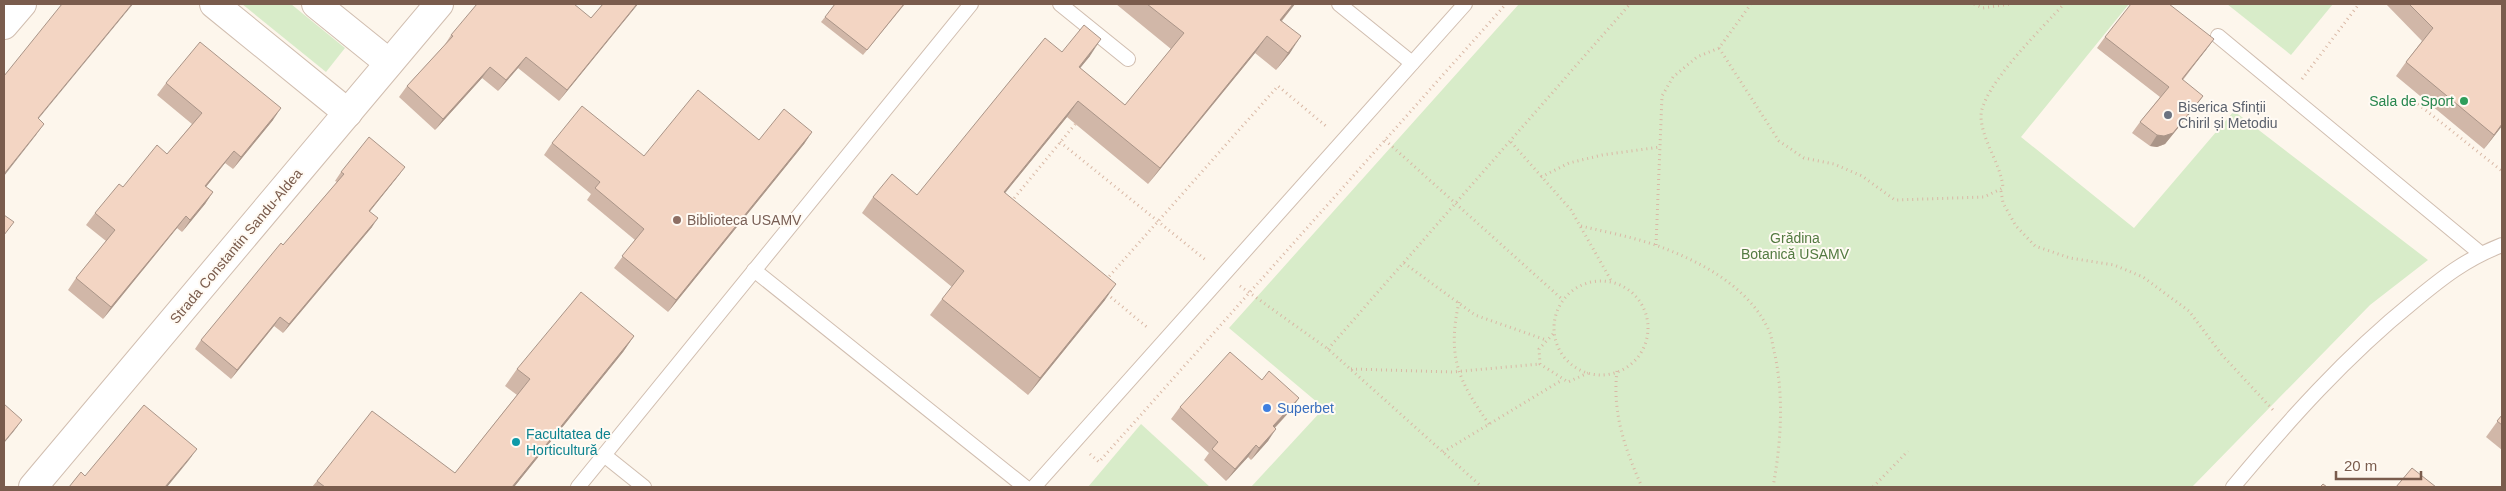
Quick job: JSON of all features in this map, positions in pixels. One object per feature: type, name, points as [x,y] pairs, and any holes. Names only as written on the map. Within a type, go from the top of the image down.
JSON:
[{"type":"street","points":[[4,25],[22,4]]},
{"type":"street","points":[[214,4],[348,113]]},
{"type":"street","points":[[316,4],[389,63]]},
{"type":"street","name":"Strada Constantin Sandu-Aldea","points":[[33,487],[439,4]]},
{"type":"lane","points":[[578,487],[970,4]]},
{"type":"lane","points":[[1060,4],[1128,59]]},
{"type":"lane","points":[[1339,4],[1412,63]]},
{"type":"lane","points":[[1034,487],[1464,4]]},
{"type":"lane","points":[[2218,36],[2480,254]]},
{"type":"lane","points":[[2233,487],[2287,423],[2386,323],[2456,267],[2502,245]]},
{"type":"lane","points":[[754,270],[1025,487]]},
{"type":"lane","points":[[604,455],[644,487]]},
{"type":"path","points":[[1075,441],[1099,462],[1506,4]]},
{"type":"path","points":[[1328,350],[1630,4]]},
{"type":"path","points":[[1656,245],[1662,96],[1673,77],[1697,57],[1719,48],[1751,4]]},
{"type":"path","points":[[1974,4],[1983,8],[2010,4]]},
{"type":"path","points":[[2064,4],[2011,63],[1989,93],[1981,116],[1984,135],[2002,184],[2003,203],[2016,226],[2035,246],[2070,258],[2114,265],[2143,277],[2189,311],[2222,355],[2257,395],[2287,423]]},
{"type":"path","points":[[2289,95],[2359,4]]},
{"type":"path","points":[[1719,48],[1779,141],[1804,158],[1834,164],[1862,176],[1895,200],[1984,197],[2001,191]]},
{"type":"path","points":[[1102,284],[1278,86],[1343,140]]},
{"type":"path","points":[[2418,104],[2502,171]]},
{"type":"path","points":[[1008,205],[1080,117]]},
{"type":"path","points":[[1385,140],[1563,300]]},
{"type":"path","points":[[1060,142],[1224,275],[1328,350],[1482,487]]},
{"type":"path","points":[[1510,142],[1571,210],[1612,283]]},
{"type":"path","points":[[1542,177],[1569,163],[1602,155],[1660,147]]},
{"type":"path","points":[[1581,226],[1656,245],[1694,261],[1730,283],[1758,312],[1770,333],[1780,383],[1778,461],[1773,487]]},
{"type":"path","points":[[1404,263],[1475,314],[1490,322],[1546,340]]},
{"type":"path","points":[[1098,274],[1106,280]]},
{"type":"path","points":[[1588,283],[1612,283],[1631,292],[1640,302],[1646,315],[1648,328],[1646,342],[1640,354],[1630,364],[1617,371],[1603,374],[1588,373],[1575,367],[1564,357],[1554,334],[1556,314],[1563,300],[1574,289],[1588,283]]},
{"type":"path","points":[[1106,293],[1165,341]]},
{"type":"path","points":[[1459,302],[1453,331],[1458,372],[1467,391],[1489,424]]},
{"type":"path","points":[[1540,364],[1539,349],[1554,334]]},
{"type":"path","points":[[1350,369],[1458,372],[1540,364],[1562,380],[1572,382],[1588,373]]},
{"type":"path","points":[[1617,371],[1614,393],[1618,422],[1629,458],[1642,487]]},
{"type":"path","points":[[1443,452],[1562,380]]},
{"type":"path","points":[[1873,487],[1908,451]]},
{"type":"green space","points":[[242,4],[291,4],[345,48],[326,72]]},
{"type":"green space","name":"Grădina Botanică USAMV","points":[[1519,4],[2129,4],[2021,137],[2134,228],[2234,111],[2428,260],[2370,305],[2192,487],[1251,487],[1324,408],[1229,328]]},
{"type":"green space","points":[[2227,4],[2333,4],[2291,55]]},
{"type":"green space","points":[[1141,424],[1210,487],[1088,487]]},
{"type":"building","points":[[62,4],[132,4],[38,118],[44,124],[4,174],[4,76]]},
{"type":"building","points":[[477,4],[574,4],[591,18],[603,4],[637,4],[567,90],[526,57],[506,80],[490,67],[443,119],[407,86],[453,36],[451,35]]},
{"type":"building","points":[[835,4],[904,4],[867,50],[825,17]]},
{"type":"building","points":[[1147,4],[1293,4],[1280,20],[1301,36],[1288,53],[1267,36],[1160,168],[1078,101],[1004,192],[1116,284],[1040,378],[942,299],[964,271],[873,197],[892,174],[917,195],[1045,38],[1062,52],[1084,25],[1101,39],[1079,67],[1125,105],[1184,33]]},
{"type":"building","points":[[2131,4],[2169,4],[2214,39],[2182,79],[2203,96],[2173,133],[2164,136],[2157,135],[2140,122],[2169,87],[2105,37]]},
{"type":"building","name":"Sala de Sport","points":[[2409,4],[2502,4],[2502,124],[2494,135],[2406,62],[2433,28]]},
{"type":"building","points":[[200,42],[281,108],[241,157],[234,151],[205,186],[213,192],[190,220],[186,216],[111,307],[76,278],[115,230],[95,213],[119,184],[123,187],[157,145],[167,154],[202,113],[166,83]]},
{"type":"building","name":"Biblioteca USAMV","points":[[698,90],[759,140],[784,109],[812,132],[676,300],[622,256],[644,229],[595,188],[600,182],[552,143],[582,106],[644,156]]},
{"type":"building","points":[[369,137],[405,167],[369,211],[378,218],[289,324],[280,317],[237,370],[201,340],[281,243],[283,245],[344,174],[341,172]]},
{"type":"building","points":[[4,215],[14,222],[4,235]]},
{"type":"building","name":"Facultatea de Horticultură","points":[[581,292],[634,336],[512,487],[325,487],[317,481],[372,411],[455,473],[530,379],[517,369]]},
{"type":"building","points":[[1230,352],[1262,380],[1269,371],[1299,398],[1273,426],[1276,429],[1259,448],[1256,445],[1235,469],[1212,449],[1218,442],[1180,407]]},
{"type":"building","points":[[4,404],[22,420],[4,442]]},
{"type":"building","points":[[144,405],[197,449],[165,487],[69,487],[81,472],[85,476]]},
{"type":"building","points":[[2502,415],[2502,425],[2497,421]]},
{"type":"building","points":[[2412,468],[2436,487],[2396,487]]},
{"type":"place","name":"Sala de Sport","points":[[2464,101]]},
{"type":"place","name":"Biserica Sfinții Chiril și Metodiu","points":[[2168,115]]},
{"type":"place","name":"Biblioteca USAMV","points":[[677,220]]},
{"type":"place","name":"Superbet","points":[[1267,408]]},
{"type":"place","name":"Facultatea de Horticultură","points":[[516,442]]}]
